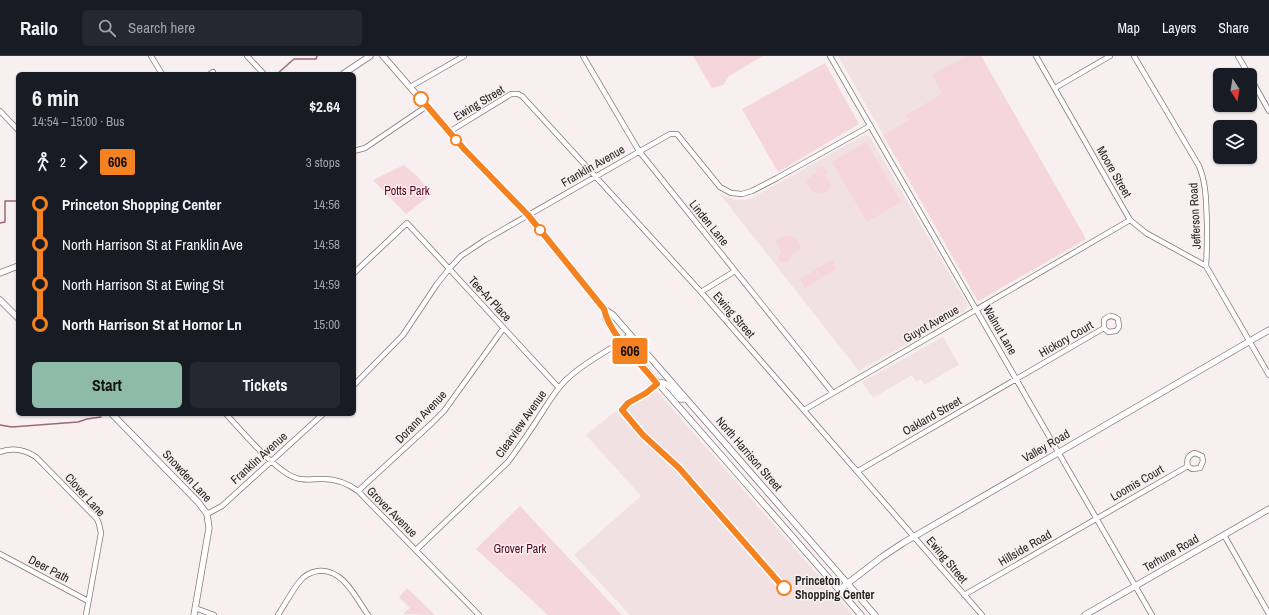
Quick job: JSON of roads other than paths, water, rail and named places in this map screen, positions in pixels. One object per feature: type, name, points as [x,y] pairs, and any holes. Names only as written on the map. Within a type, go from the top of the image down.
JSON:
[{"type":"street","points":[[151,56],[161,72]]},
{"type":"street","points":[[247,56],[252,58],[262,72]]},
{"type":"street","points":[[346,72],[370,56]]},
{"type":"street","name":"North Harrison Street","points":[[383,56],[464,149],[528,215],[604,309],[613,315],[875,615]]},
{"type":"street","points":[[410,87],[464,56]]},
{"type":"street","name":"Linden Lane","points":[[583,56],[639,151],[833,393]]},
{"type":"street","name":"Walnut Lane","points":[[830,56],[1152,615]]},
{"type":"street","name":"Moore Street","points":[[1036,56],[1130,220],[1146,232],[1206,266]]},
{"type":"street","points":[[1055,88],[1110,56]]},
{"type":"street","name":"Jefferson Road","points":[[1134,56],[1199,166],[1203,176],[1206,197],[1206,266],[1269,376]]},
{"type":"street","points":[[1238,56],[1245,68]]},
{"type":"street","points":[[1257,90],[1269,111]]},
{"type":"street","name":"Ewing Street","points":[[449,132],[511,94],[518,94],[522,96],[701,292],[982,615]]},
{"type":"street","points":[[356,150],[365,148],[427,106]]},
{"type":"street","points":[[0,111],[16,128]]},
{"type":"street","name":"Franklin Avenue","points":[[356,383],[403,335],[433,290],[461,256],[473,247],[670,134],[677,134],[720,186],[731,192],[742,194],[765,185],[870,126]]},
{"type":"street","name":"Guyot Avenue","points":[[804,410],[1130,220]]},
{"type":"street","name":"Tee-Ar Place","points":[[356,270],[407,223],[503,329],[559,388]]},
{"type":"street","points":[[0,273],[16,267]]},
{"type":"street","points":[[701,292],[735,271]]},
{"type":"street","points":[[0,300],[16,316]]},
{"type":"street","name":"North Harrison Street","points":[[604,309],[606,318],[622,342],[657,384],[861,615]]},
{"type":"street","name":"Hickory Court","points":[[1016,379],[1104,328]]},
{"type":"street","name":"Dorann Avenue","points":[[358,491],[444,411],[503,329]]},
{"type":"street","name":"Valley Road","points":[[839,590],[882,557],[914,536],[1269,330]]},
{"type":"street","name":"Clearview Avenue","points":[[416,550],[508,462],[559,388],[576,371],[622,342],[630,335]]},
{"type":"street","points":[[642,366],[648,355]]},
{"type":"street","name":"Oakland Street","points":[[858,471],[1016,379]]},
{"type":"street","points":[[657,384],[661,382],[666,383],[680,399],[686,399]]},
{"type":"street","points":[[698,413],[701,419],[700,431]]},
{"type":"street","name":"Snowden Lane","points":[[114,416],[198,502],[207,514],[208,532],[194,615]]},
{"type":"street","name":"Grover Avenue","points":[[228,416],[282,471],[295,478],[309,480],[337,480],[358,491],[479,615]]},
{"type":"street","name":"Franklin Avenue","points":[[207,514],[222,506],[321,416]]},
{"type":"street","name":"Clover Lane","points":[[0,452],[17,449],[30,453],[36,457],[97,519],[101,533],[86,615]]},
{"type":"street","name":"Loomis Court","points":[[1096,518],[1188,466]]},
{"type":"street","name":"Terhune Road","points":[[1085,615],[1269,509]]},
{"type":"street","name":"Hillside Road","points":[[964,595],[1096,518]]},
{"type":"street","points":[[1224,535],[1269,614]]},
{"type":"street","name":"Deer Path","points":[[0,554],[88,601]]},
{"type":"street","points":[[278,615],[300,581],[308,574],[320,571],[331,572],[341,578],[368,615]]},
{"type":"street","points":[[195,608],[214,615]]},
{"type":"waterway","points":[[279,72],[294,59],[316,59],[317,56]]},
{"type":"waterway","points":[[0,223],[5,222],[5,201],[16,201]]},
{"type":"waterway","points":[[0,425],[12,427],[78,422],[101,417]]},
{"type":"place","name":"Princeton Shopping Center","points":[[784,588]]},
{"type":"park label","name":"Potts Park","points":[[407,191]]},
{"type":"park label","name":"Grover Park","points":[[520,549]]}]
